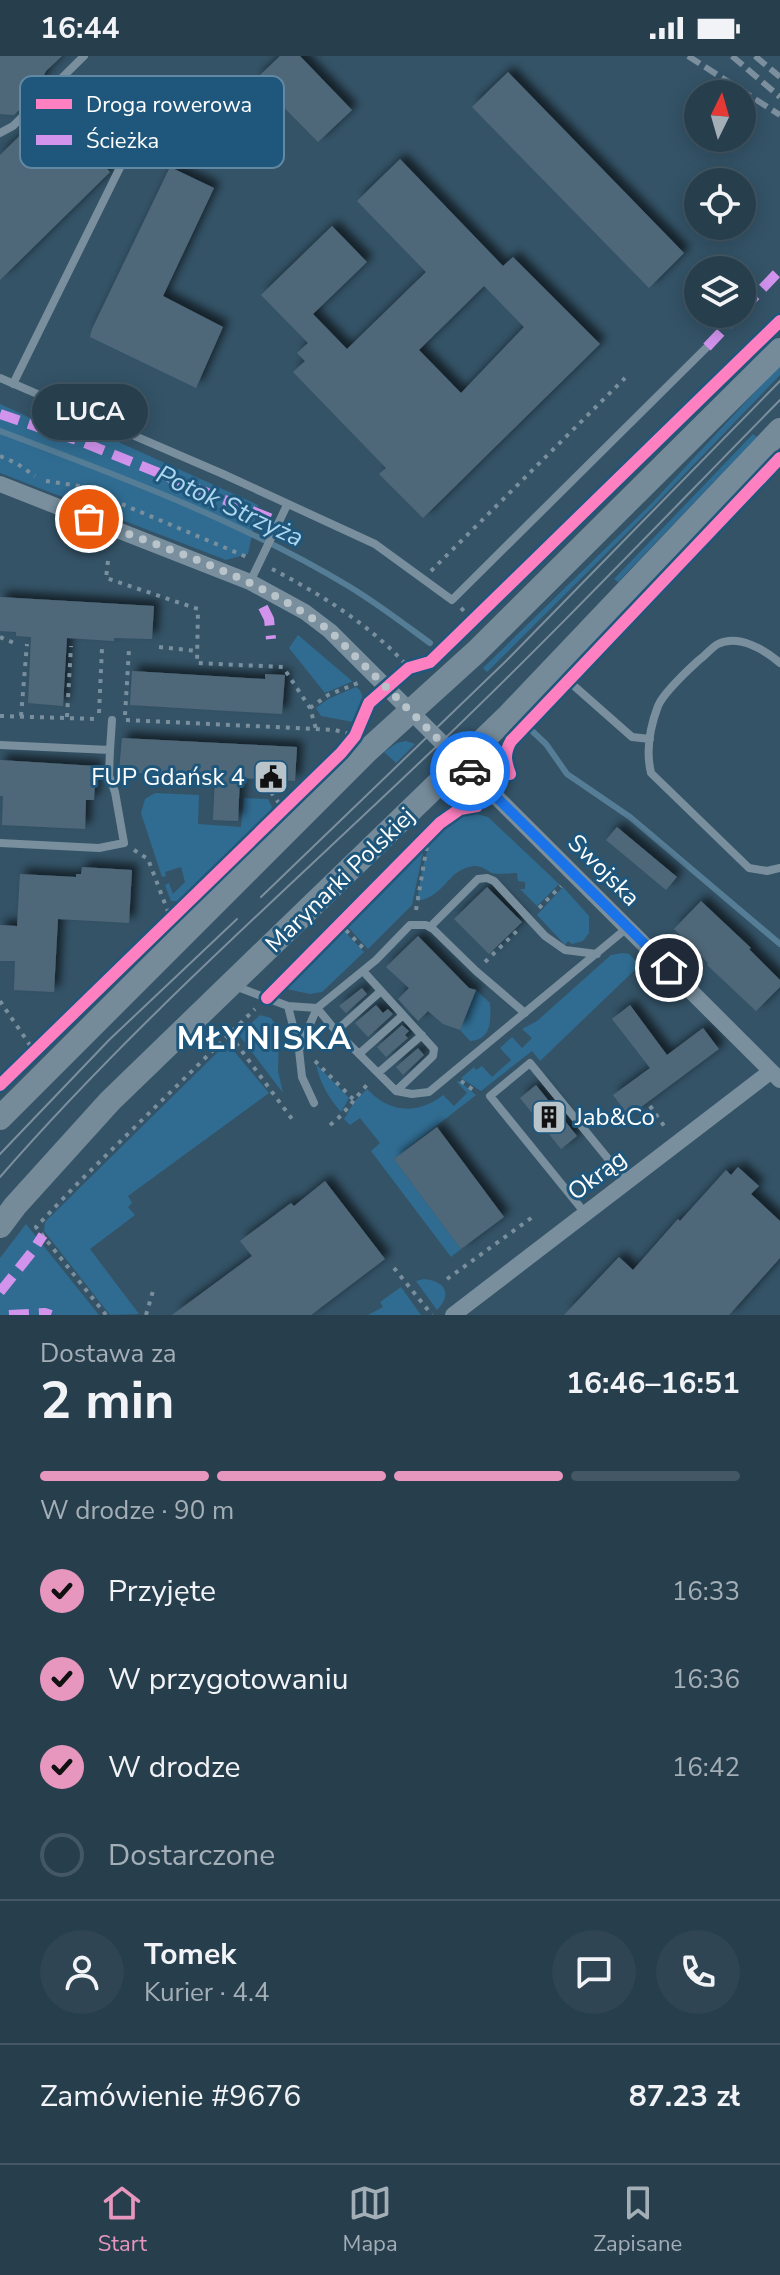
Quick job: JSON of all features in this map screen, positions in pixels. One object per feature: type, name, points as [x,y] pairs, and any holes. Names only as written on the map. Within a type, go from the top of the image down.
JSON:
[{"type":"main road","points":[[0,1118],[368,750],[466,661],[780,350]]},
{"type":"main road","name":"Marynarki Polskiej","points":[[0,1226],[110,1101],[461,763],[780,430]]},
{"type":"street","name":"Swojska","points":[[0,484],[250,582],[305,612],[330,631],[775,1076]]},
{"type":"street","name":"Okrąg","points":[[453,1315],[627,1182],[775,1076]]},
{"type":"lane","points":[[64,76],[84,56]]},
{"type":"lane","points":[[0,133],[20,119]]},
{"type":"lane","points":[[13,384],[120,168]]},
{"type":"lane","points":[[0,378],[223,474],[375,544],[452,600],[707,347]]},
{"type":"lane","points":[[250,582],[287,505]]},
{"type":"lane","points":[[780,663],[763,649],[736,641],[719,644],[689,669],[659,704],[648,760],[651,773],[749,868],[767,871],[780,868]]},
{"type":"lane","points":[[554,668],[632,737],[650,739]]},
{"type":"lane","points":[[0,843],[99,848],[124,843],[109,776],[112,720]]},
{"type":"lane","points":[[0,745],[110,750]]},
{"type":"lane","points":[[430,927],[478,879],[487,878],[494,881],[545,936],[565,950],[597,954]]},
{"type":"lane","points":[[299,1050],[317,1008],[376,960],[410,925],[416,924],[430,927],[525,1013]]},
{"type":"lane","points":[[231,985],[288,1006],[317,1008],[396,1091],[412,1094],[429,1092],[628,927]]},
{"type":"lane","points":[[363,971],[434,1049],[433,1056],[396,1091]]},
{"type":"lane","points":[[336,1031],[381,991]]},
{"type":"lane","points":[[288,1006],[302,1077],[314,1103]]},
{"type":"lane","points":[[359,1054],[403,1015]]},
{"type":"lane","points":[[378,1073],[422,1035]]},
{"type":"lane","points":[[586,1213],[490,1096],[530,1063],[627,1182]]},
{"type":"path","points":[[423,579],[625,378]]},
{"type":"path","points":[[0,456],[41,480]]},
{"type":"path","points":[[108,561],[106,578],[198,609],[197,663],[283,667],[310,708],[316,729]]},
{"type":"path","points":[[459,606],[473,620]]},
{"type":"path","points":[[0,637],[14,643]]},
{"type":"path","points":[[21,716],[27,644]]},
{"type":"path","points":[[67,717],[71,646]]},
{"type":"path","points":[[159,647],[197,651]]},
{"type":"path","points":[[0,716],[99,719],[102,648]]},
{"type":"path","points":[[129,649],[125,720],[335,730],[355,736]]},
{"type":"path","points":[[310,708],[318,699],[361,682]]},
{"type":"path","points":[[271,792],[283,808]]},
{"type":"path","points":[[416,924],[416,903],[429,834]]},
{"type":"path","points":[[124,843],[148,859],[171,919]]},
{"type":"path","points":[[339,923],[376,960]]},
{"type":"path","points":[[106,1315],[36,1227],[267,998]]},
{"type":"path","points":[[0,1001],[34,1051]]},
{"type":"path","points":[[230,1035],[292,1119]]},
{"type":"path","points":[[299,1050],[312,1058],[353,1099]]},
{"type":"path","points":[[330,1125],[343,1115],[353,1099],[378,1073]]},
{"type":"path","points":[[453,1073],[467,1087],[490,1096]]},
{"type":"path","points":[[447,1279],[534,1216]]},
{"type":"path","points":[[394,1268],[432,1315]]},
{"type":"path","points":[[146,1315],[153,1291]]},
{"type":"shaded area","points":[[780,365],[780,375],[487,672],[483,668],[652,503]]},
{"type":"shaded area","points":[[0,404],[48,426],[54,413],[258,505],[248,554],[226,560],[0,473]]},
{"type":"shaded area","points":[[753,434],[757,437],[618,582],[614,579]]},
{"type":"shaded area","points":[[298,635],[352,681],[325,693],[289,648]]},
{"type":"shaded area","points":[[356,687],[362,698],[353,722],[321,716],[316,708]]},
{"type":"shaded area","points":[[406,741],[415,744],[396,763],[384,752],[397,743]]},
{"type":"shaded area","points":[[155,793],[199,795],[198,824],[241,827],[244,798],[268,799],[272,807],[271,812],[180,901],[171,901],[165,885],[169,883],[173,894],[185,882],[181,867],[165,872],[166,876],[162,877],[141,813],[145,799]]},
{"type":"shaded area","points":[[473,813],[488,817],[559,884],[537,906],[520,889],[525,889],[525,882],[518,881],[517,873],[495,874],[476,866],[455,874],[433,895],[417,901],[426,857],[436,833],[457,817]]},
{"type":"shaded area","points":[[424,847],[412,905],[368,949],[348,927],[349,923]]},
{"type":"shaded area","points":[[563,887],[589,916],[589,933],[583,941],[572,944],[568,941],[565,945],[537,915]]},
{"type":"shaded area","points":[[339,931],[344,931],[364,952],[322,992],[310,994],[282,988]]},
{"type":"shaded area","points":[[629,954],[640,965],[540,1061],[532,1051],[481,1091],[461,1078],[474,1067],[476,1070],[482,1066],[492,1077],[511,1060],[500,1048],[512,1037],[522,1048],[532,1038],[522,1029],[537,1021],[611,955]]},
{"type":"shaded area","points":[[476,990],[490,1003],[490,1022],[483,1037],[470,1041],[460,1030]]},
{"type":"shaded area","points":[[260,1015],[271,1018],[279,1030],[278,1071],[283,1093],[239,1035]]},
{"type":"shaded area","points":[[227,1043],[269,1093],[128,1196],[132,1203],[128,1207],[135,1215],[90,1249],[139,1314],[110,1315],[44,1231],[45,1222]]},
{"type":"shaded area","points":[[316,1064],[349,1098],[341,1112],[325,1090]]},
{"type":"shaded area","points":[[459,1081],[476,1095],[394,1159],[461,1249],[451,1257],[371,1151],[380,1143],[360,1118],[350,1125],[344,1119],[367,1089],[394,1107],[424,1106],[443,1095],[454,1106],[467,1093]]},
{"type":"shaded area","points":[[26,1224],[99,1315],[0,1315],[0,1258]]},
{"type":"shaded area","points":[[416,1281],[437,1282],[444,1289],[445,1299],[437,1310]]},
{"type":"shaded area","points":[[401,1287],[421,1315],[368,1315],[383,1307],[380,1302]]},
{"type":"building","points":[[0,56],[62,56],[44,76],[20,76],[20,109],[14,115],[0,114]]},
{"type":"building","points":[[280,56],[300,56],[352,110],[318,142],[284,107],[284,76],[259,76]]},
{"type":"building","points":[[508,72],[684,253],[649,288],[472,107]]},
{"type":"building","points":[[20,136],[20,168],[106,168],[110,172],[0,280],[0,155]]},
{"type":"building","points":[[400,159],[503,266],[513,257],[600,344],[423,518],[379,474],[386,468],[293,372],[305,361],[297,353],[308,343],[261,295],[332,226],[367,262],[313,314],[347,349],[426,272],[357,201]],"holes":[[[484,286],[524,327],[461,393],[419,350]]]},
{"type":"building","points":[[170,168],[214,188],[163,296],[223,327],[196,388],[90,337]]},
{"type":"building","points":[[0,597],[154,606],[152,639],[114,638],[114,641],[67,638],[63,706],[28,703],[31,637],[0,631]]},
{"type":"building","points":[[132,671],[265,679],[265,674],[285,675],[282,714],[130,705]]},
{"type":"building","points":[[122,738],[297,747],[295,781],[240,778],[238,821],[213,820],[215,777],[119,772]]},
{"type":"building","points":[[0,760],[96,766],[94,800],[86,800],[85,829],[2,825]]},
{"type":"building","points":[[617,827],[677,877],[666,890],[606,840]]},
{"type":"building","points":[[82,867],[132,870],[129,923],[58,919],[54,992],[14,990],[15,961],[0,961],[0,925],[17,926],[20,874],[76,877],[76,874],[81,874]]},
{"type":"building","points":[[487,887],[522,922],[489,954],[454,919]]},
{"type":"building","points":[[701,901],[780,980],[780,987],[756,1011],[674,929]]},
{"type":"building","points":[[418,936],[469,988],[476,990],[460,1030],[443,1024],[428,1011],[418,1021],[398,999],[409,988],[386,967]]},
{"type":"building","points":[[362,988],[367,994],[346,1013],[339,1006]]},
{"type":"building","points":[[376,1005],[383,1013],[388,1009],[393,1014],[368,1037],[355,1023]]},
{"type":"building","points":[[630,1005],[667,1055],[703,1028],[719,1049],[629,1116],[613,1095],[650,1068],[612,1019]]},
{"type":"building","points":[[402,1025],[409,1031],[405,1035],[408,1038],[386,1057],[377,1047]]},
{"type":"building","points":[[418,1048],[424,1055],[403,1075],[396,1067]]},
{"type":"building","name":"Jab&Co","points":[[536,1085],[577,1136],[561,1149],[520,1098]]},
{"type":"building","points":[[437,1127],[504,1217],[461,1249],[394,1159]]},
{"type":"building","points":[[738,1167],[759,1186],[751,1194],[780,1221],[780,1258],[729,1315],[564,1315],[619,1257],[633,1270],[726,1170],[731,1175]]},
{"type":"building","points":[[325,1181],[385,1259],[311,1315],[172,1315],[252,1256],[240,1241],[291,1203],[294,1206]]},
{"type":"waterway","name":"Potok Strzyża","points":[[0,431],[134,483],[267,541],[350,587],[430,643]]},
{"type":"waterway","name":"Potok Strzyża","points":[[531,730],[546,744],[567,774],[630,817],[780,944]]},
{"type":"tram line","points":[[261,897],[506,661],[780,381]]},
{"type":"tram line","points":[[0,1177],[159,1009],[483,702],[780,400]]},
{"type":"tram line","points":[[0,1154],[109,1040],[237,919]]},
{"type":"railway","points":[[688,56],[780,115]]},
{"type":"railway","points":[[732,56],[780,97]]},
{"type":"railway","points":[[755,56],[780,77]]},
{"type":"marked path","points":[[756,295],[780,270]]},
{"type":"marked path","points":[[707,347],[725,328]]},
{"type":"marked path","points":[[0,414],[85,443],[279,522]]},
{"type":"marked path","points":[[263,607],[269,619],[271,639]]},
{"type":"marked path","points":[[0,1292],[43,1235]]},
{"type":"marked path","points":[[9,1315],[51,1315]]},
{"type":"cycle path","points":[[0,1085],[341,753],[355,736],[369,703],[409,668],[430,662],[780,321]]},
{"type":"cycle path","points":[[510,774],[506,757],[511,741],[780,458]]},
{"type":"cycle path","points":[[267,998],[440,823],[460,809],[477,806]]},
{"type":"way so far","points":[[89,519],[250,582],[305,612],[330,631],[470,771]]},
{"type":"place","name":"LUCA","points":[[89,519]]},
{"type":"place","name":"FUP Gdańsk 4","points":[[271,777]]},
{"type":"place","name":"Jab&Co","points":[[549,1117]]},
{"type":"district","name":"MŁYNISKA","points":[[265,1038]]},
{"type":"route","points":[[470,771],[669,968]]}]
